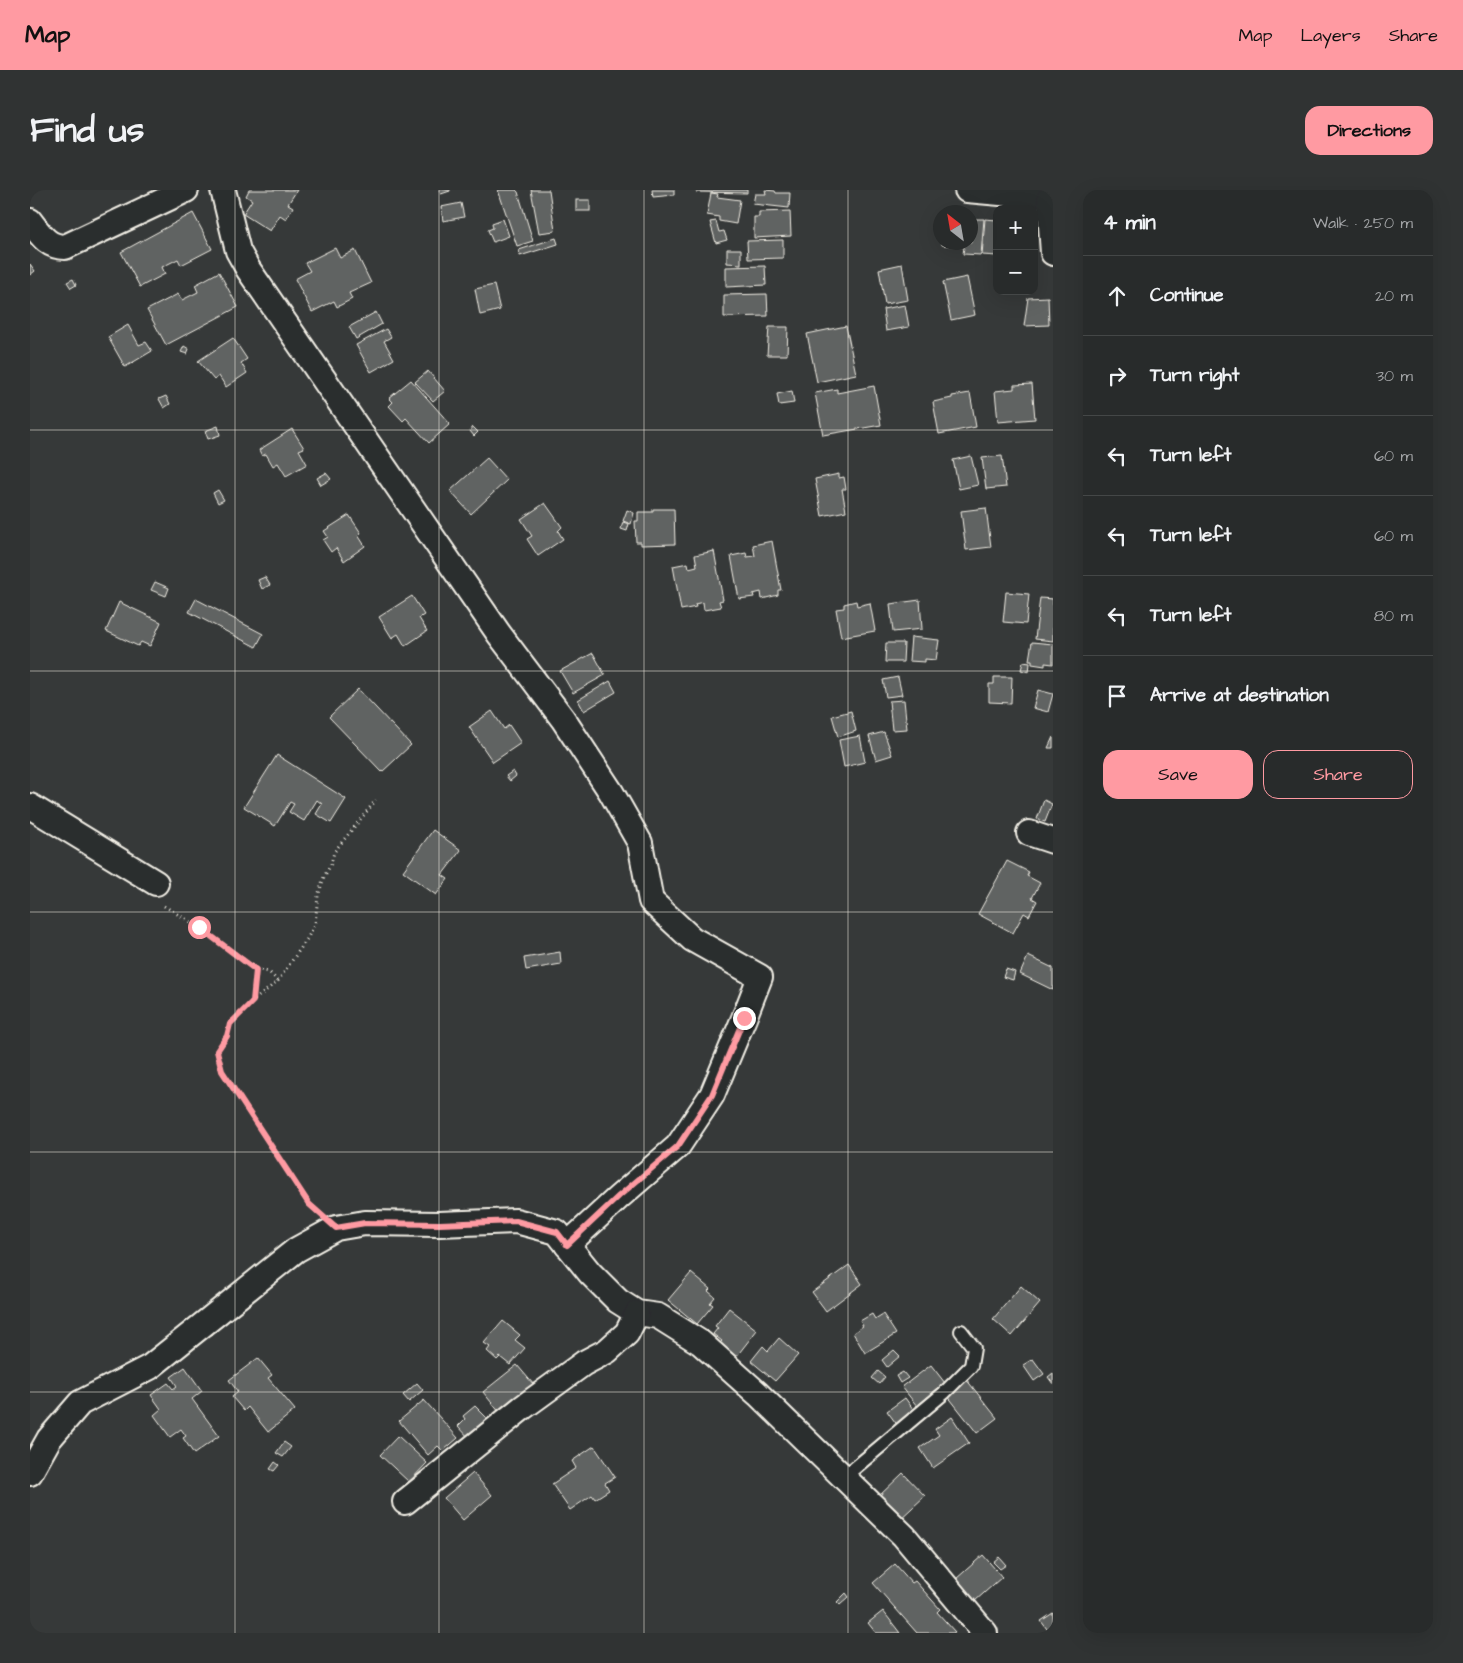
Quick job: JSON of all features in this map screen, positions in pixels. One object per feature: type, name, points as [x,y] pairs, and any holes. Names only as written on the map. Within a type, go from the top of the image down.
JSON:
[{"type":"street","points":[[30,221],[47,242],[55,247],[65,247],[186,190]]},
{"type":"street","points":[[223,190],[238,250],[248,269],[499,634],[563,719],[611,792],[640,843],[651,901],[692,939],[760,977],[712,1095],[678,1146],[619,1196],[567,1245]]},
{"type":"street","points":[[967,190],[1006,192],[1051,198],[1053,253]]},
{"type":"street","points":[[30,806],[156,883]]},
{"type":"street","points":[[1029,833],[1053,841]]},
{"type":"street","points":[[30,1473],[49,1438],[80,1403],[150,1367],[296,1250],[336,1228],[365,1223],[440,1224],[516,1221],[557,1232],[603,1287],[618,1301],[637,1314],[658,1316],[701,1344],[758,1394],[904,1536],[985,1633]]},
{"type":"street","points":[[405,1502],[522,1408],[584,1363],[608,1350],[627,1333],[637,1314]]},
{"type":"lane","points":[[844,1477],[944,1393],[971,1366],[974,1348],[961,1331]]},
{"type":"path","points":[[336,1228],[309,1204],[222,1071],[217,1051],[227,1036],[230,1024],[253,1001],[278,982],[307,939],[315,924],[318,896],[334,852],[376,800]]},
{"type":"path","points":[[156,883],[166,887],[165,894],[160,903],[199,927],[256,970],[269,972],[278,982]]},
{"type":"path","points":[[253,1001],[256,970]]},
{"type":"building","points":[[249,190],[297,190],[288,204],[293,207],[286,219],[280,215],[270,231],[243,214],[252,200],[246,196]]},
{"type":"building","points":[[439,190],[450,190],[450,191],[441,194]]},
{"type":"building","points":[[498,190],[516,190],[518,192],[533,241],[517,246]]},
{"type":"building","points":[[531,190],[549,190],[555,231],[539,233]]},
{"type":"building","points":[[652,190],[674,190],[674,195],[653,197]]},
{"type":"building","points":[[696,190],[747,190],[747,193],[696,192]]},
{"type":"building","points":[[765,190],[775,191],[776,193],[790,193],[789,208],[753,204],[755,194],[766,194]]},
{"type":"building","points":[[711,193],[718,194],[717,197],[740,200],[736,224],[719,221],[719,217],[707,215]]},
{"type":"building","points":[[576,200],[590,200],[590,211],[576,211]]},
{"type":"building","points":[[461,203],[464,217],[443,221],[441,207]]},
{"type":"building","points":[[790,211],[791,236],[754,238],[754,217],[759,217],[759,212]]},
{"type":"building","points":[[193,213],[212,249],[181,265],[178,259],[162,267],[165,274],[140,287],[121,252]]},
{"type":"building","points":[[503,219],[509,236],[493,242],[488,230],[493,228],[492,223]]},
{"type":"building","points":[[978,219],[984,219],[981,255],[963,254],[964,250],[978,250]]},
{"type":"building","points":[[985,219],[993,220],[993,256],[982,255]]},
{"type":"building","points":[[716,221],[719,232],[724,231],[727,240],[716,243],[710,222]]},
{"type":"building","points":[[556,238],[558,244],[520,256],[519,250]]},
{"type":"building","points":[[783,240],[783,258],[748,259],[747,241]]},
{"type":"building","points":[[335,248],[340,258],[355,250],[371,283],[349,293],[352,299],[337,307],[334,301],[312,312],[295,279],[310,271],[305,263]]},
{"type":"building","points":[[727,249],[741,249],[741,264],[727,263]]},
{"type":"building","points":[[30,264],[35,271],[30,275]]},
{"type":"building","points":[[902,264],[908,300],[885,304],[879,269]]},
{"type":"building","points":[[765,266],[766,285],[726,287],[726,267]]},
{"type":"building","points":[[219,272],[238,307],[166,345],[147,310],[178,294],[182,300],[198,292],[195,285]]},
{"type":"building","points":[[967,277],[975,315],[951,320],[943,282]]},
{"type":"building","points":[[73,279],[76,285],[71,288],[67,282]]},
{"type":"building","points":[[494,285],[500,310],[480,315],[475,289]]},
{"type":"building","points":[[767,294],[768,316],[724,317],[724,295]]},
{"type":"building","points":[[1048,297],[1049,325],[1024,326],[1028,298]]},
{"type":"building","points":[[905,305],[909,327],[886,331],[883,309]]},
{"type":"building","points":[[376,312],[382,324],[356,339],[349,327]]},
{"type":"building","points":[[128,325],[139,345],[146,342],[152,351],[125,367],[108,337]]},
{"type":"building","points":[[846,326],[856,374],[817,382],[807,334]]},
{"type":"building","points":[[769,327],[788,327],[787,355],[767,355]]},
{"type":"building","points":[[386,329],[391,337],[384,341],[394,359],[371,372],[356,345]]},
{"type":"building","points":[[233,338],[247,359],[241,363],[247,373],[226,387],[219,376],[214,380],[198,361]]},
{"type":"building","points":[[184,346],[189,349],[187,354],[181,352]]},
{"type":"building","points":[[428,371],[445,391],[433,401],[415,382]]},
{"type":"building","points":[[411,380],[450,424],[429,443],[406,418],[403,421],[389,406],[393,402],[389,398]]},
{"type":"building","points":[[1032,384],[1035,419],[998,422],[995,391],[1014,389],[1014,385]]},
{"type":"building","points":[[874,386],[881,425],[823,435],[815,393],[837,389],[837,393]]},
{"type":"building","points":[[792,391],[794,403],[779,405],[777,394]]},
{"type":"building","points":[[970,393],[976,427],[939,434],[933,402]]},
{"type":"building","points":[[166,396],[170,404],[164,408],[159,399]]},
{"type":"building","points":[[218,426],[220,435],[208,439],[205,431]]},
{"type":"building","points":[[473,427],[478,432],[474,436],[470,431]]},
{"type":"building","points":[[292,429],[304,448],[299,450],[307,464],[286,476],[278,463],[273,466],[266,454],[262,456],[259,450]]},
{"type":"building","points":[[971,456],[978,485],[959,489],[953,460]]},
{"type":"building","points":[[1002,456],[1006,487],[986,489],[982,458]]},
{"type":"building","points":[[487,458],[507,480],[471,514],[450,491]]},
{"type":"building","points":[[326,473],[331,479],[321,485],[317,478]]},
{"type":"building","points":[[839,474],[839,478],[844,477],[846,489],[842,489],[846,511],[822,516],[815,479]]},
{"type":"building","points":[[218,490],[224,500],[218,503],[213,493]]},
{"type":"building","points":[[545,503],[562,527],[558,531],[563,539],[538,556],[527,539],[532,536],[521,519]]},
{"type":"building","points":[[986,508],[991,547],[966,550],[961,511]]},
{"type":"building","points":[[653,509],[674,509],[675,544],[641,545],[641,542],[636,542],[635,521],[638,521],[638,512],[653,512]]},
{"type":"building","points":[[627,510],[634,513],[631,524],[623,521]]},
{"type":"building","points":[[349,515],[361,533],[358,535],[365,546],[344,561],[336,548],[331,552],[323,540],[328,537],[324,531]]},
{"type":"building","points":[[623,522],[629,524],[627,531],[621,529]]},
{"type":"building","points":[[772,541],[781,590],[778,590],[778,595],[762,599],[761,592],[753,594],[754,597],[739,599],[731,556],[746,553],[747,557],[755,556],[753,545]]},
{"type":"building","points":[[714,551],[723,600],[719,601],[721,607],[704,610],[703,602],[695,604],[696,607],[681,610],[673,566],[688,563],[689,568],[697,566],[695,555]]},
{"type":"building","points":[[265,577],[270,585],[262,589],[258,580]]},
{"type":"building","points":[[155,582],[169,588],[166,596],[151,590]]},
{"type":"building","points":[[1006,592],[1029,594],[1026,624],[1003,622]]},
{"type":"building","points":[[412,596],[424,615],[419,618],[427,631],[405,646],[398,634],[392,638],[379,617]]},
{"type":"building","points":[[1040,598],[1053,599],[1053,641],[1035,639]]},
{"type":"building","points":[[196,599],[263,634],[256,647],[189,612]]},
{"type":"building","points":[[920,600],[922,629],[893,632],[890,604]]},
{"type":"building","points":[[856,601],[857,606],[870,603],[875,631],[841,637],[836,609],[844,608],[844,604]]},
{"type":"building","points":[[119,602],[161,622],[150,646],[141,642],[138,646],[106,631]]},
{"type":"building","points":[[911,637],[939,640],[936,660],[925,659],[925,662],[909,661]]},
{"type":"building","points":[[1032,642],[1053,644],[1053,664],[1045,663],[1045,666],[1032,664],[1032,660],[1029,660]]},
{"type":"building","points":[[886,643],[904,643],[903,662],[885,662]]},
{"type":"building","points":[[593,653],[605,675],[573,693],[560,671]]},
{"type":"building","points":[[1023,662],[1030,663],[1029,672],[1021,670]]},
{"type":"building","points":[[898,677],[902,695],[886,697],[883,680]]},
{"type":"building","points":[[994,677],[1012,677],[1011,703],[989,702],[989,684],[994,684]]},
{"type":"building","points":[[610,681],[616,692],[584,711],[578,700]]},
{"type":"building","points":[[358,689],[411,745],[382,772],[329,717]]},
{"type":"building","points":[[1038,690],[1053,694],[1048,712],[1033,708]]},
{"type":"building","points":[[904,700],[907,729],[892,730],[889,701]]},
{"type":"building","points":[[492,711],[504,729],[509,725],[521,743],[493,762],[469,727]]},
{"type":"building","points":[[851,711],[856,731],[838,737],[832,716]]},
{"type":"building","points":[[884,732],[892,755],[876,760],[869,736]]},
{"type":"building","points":[[860,736],[865,762],[844,767],[839,740]]},
{"type":"building","points":[[1053,737],[1053,748],[1048,748]]},
{"type":"building","points":[[277,755],[346,799],[331,823],[316,814],[322,804],[317,800],[304,821],[289,812],[294,804],[290,802],[275,826],[244,807]]},
{"type":"building","points":[[513,771],[516,776],[510,781],[506,776]]},
{"type":"building","points":[[1044,800],[1052,804],[1045,822],[1037,819]]},
{"type":"building","points":[[433,830],[461,850],[442,875],[448,879],[436,895],[403,871]]},
{"type":"building","points":[[1007,861],[1029,872],[1027,876],[1040,883],[1032,898],[1037,901],[1029,916],[1024,913],[1013,933],[978,914]]},
{"type":"building","points":[[560,952],[561,964],[526,970],[524,958]]},
{"type":"building","points":[[1028,956],[1053,968],[1053,990],[1020,974]]},
{"type":"building","points":[[1006,969],[1015,972],[1013,980],[1003,977]]},
{"type":"building","points":[[849,1265],[862,1284],[826,1311],[812,1292]]},
{"type":"building","points":[[691,1273],[710,1289],[708,1291],[715,1297],[710,1303],[713,1305],[697,1324],[668,1300]]},
{"type":"building","points":[[1021,1286],[1040,1303],[1012,1336],[993,1319]]},
{"type":"building","points":[[729,1308],[757,1330],[736,1357],[719,1344],[722,1341],[713,1334],[718,1328],[715,1326]]},
{"type":"building","points":[[872,1314],[875,1319],[883,1314],[896,1334],[865,1353],[853,1333],[863,1326],[860,1321]]},
{"type":"building","points":[[503,1321],[520,1335],[515,1340],[525,1348],[510,1365],[500,1357],[497,1360],[487,1351],[490,1347],[484,1343]]},
{"type":"building","points":[[779,1338],[798,1355],[775,1381],[751,1361],[763,1346],[768,1351]]},
{"type":"building","points":[[894,1350],[900,1356],[887,1367],[882,1360]]},
{"type":"building","points":[[258,1358],[272,1375],[268,1378],[295,1410],[268,1432],[248,1407],[244,1411],[232,1397],[238,1392],[229,1380]]},
{"type":"building","points":[[1033,1359],[1044,1374],[1034,1381],[1023,1365]]},
{"type":"building","points":[[517,1365],[534,1385],[500,1413],[483,1392]]},
{"type":"building","points":[[931,1365],[945,1383],[917,1406],[902,1387]]},
{"type":"building","points":[[185,1367],[202,1391],[192,1399],[219,1436],[194,1454],[183,1438],[186,1436],[181,1429],[170,1437],[154,1415],[161,1409],[151,1395],[168,1383],[173,1389],[177,1386],[171,1377]]},
{"type":"building","points":[[878,1371],[885,1377],[879,1384],[872,1378]]},
{"type":"building","points":[[903,1372],[908,1378],[900,1383],[896,1376]]},
{"type":"building","points":[[1053,1373],[1053,1384],[1048,1377]]},
{"type":"building","points":[[966,1379],[997,1418],[977,1433],[947,1395]]},
{"type":"building","points":[[417,1383],[423,1390],[409,1402],[403,1395]]},
{"type":"building","points":[[905,1398],[916,1413],[898,1426],[887,1411]]},
{"type":"building","points":[[424,1400],[458,1438],[443,1451],[438,1446],[428,1455],[399,1421]]},
{"type":"building","points":[[475,1406],[489,1420],[470,1439],[458,1426],[465,1419],[463,1416]]},
{"type":"building","points":[[952,1417],[969,1443],[933,1468],[920,1448],[939,1435],[935,1429]]},
{"type":"building","points":[[398,1436],[427,1463],[409,1482],[380,1455]]},
{"type":"building","points":[[284,1442],[291,1447],[283,1457],[276,1453]]},
{"type":"building","points":[[594,1446],[615,1477],[605,1483],[609,1490],[595,1499],[592,1495],[570,1510],[552,1484],[576,1468],[572,1461]]},
{"type":"building","points":[[275,1462],[279,1465],[274,1471],[270,1469]]},
{"type":"building","points":[[473,1473],[492,1495],[463,1520],[444,1498]]},
{"type":"building","points":[[903,1473],[925,1496],[899,1520],[877,1498]]},
{"type":"building","points":[[983,1555],[1002,1577],[975,1601],[956,1579]]},
{"type":"building","points":[[999,1557],[1006,1565],[1000,1569],[993,1562]]},
{"type":"building","points":[[895,1564],[912,1583],[915,1581],[940,1609],[937,1612],[955,1632],[917,1633],[873,1583]]},
{"type":"building","points":[[846,1593],[849,1597],[840,1605],[837,1602]]},
{"type":"building","points":[[883,1611],[900,1633],[876,1633],[868,1623]]},
{"type":"building","points":[[1053,1613],[1053,1633],[1050,1633],[1041,1621]]},
{"type":"route","points":[[199,927],[256,970],[253,1001],[230,1024],[227,1036],[217,1051],[222,1071],[309,1204],[336,1228],[365,1223],[440,1224],[516,1221],[557,1232],[567,1245],[619,1196],[678,1146],[712,1095],[744,1018]]}]
